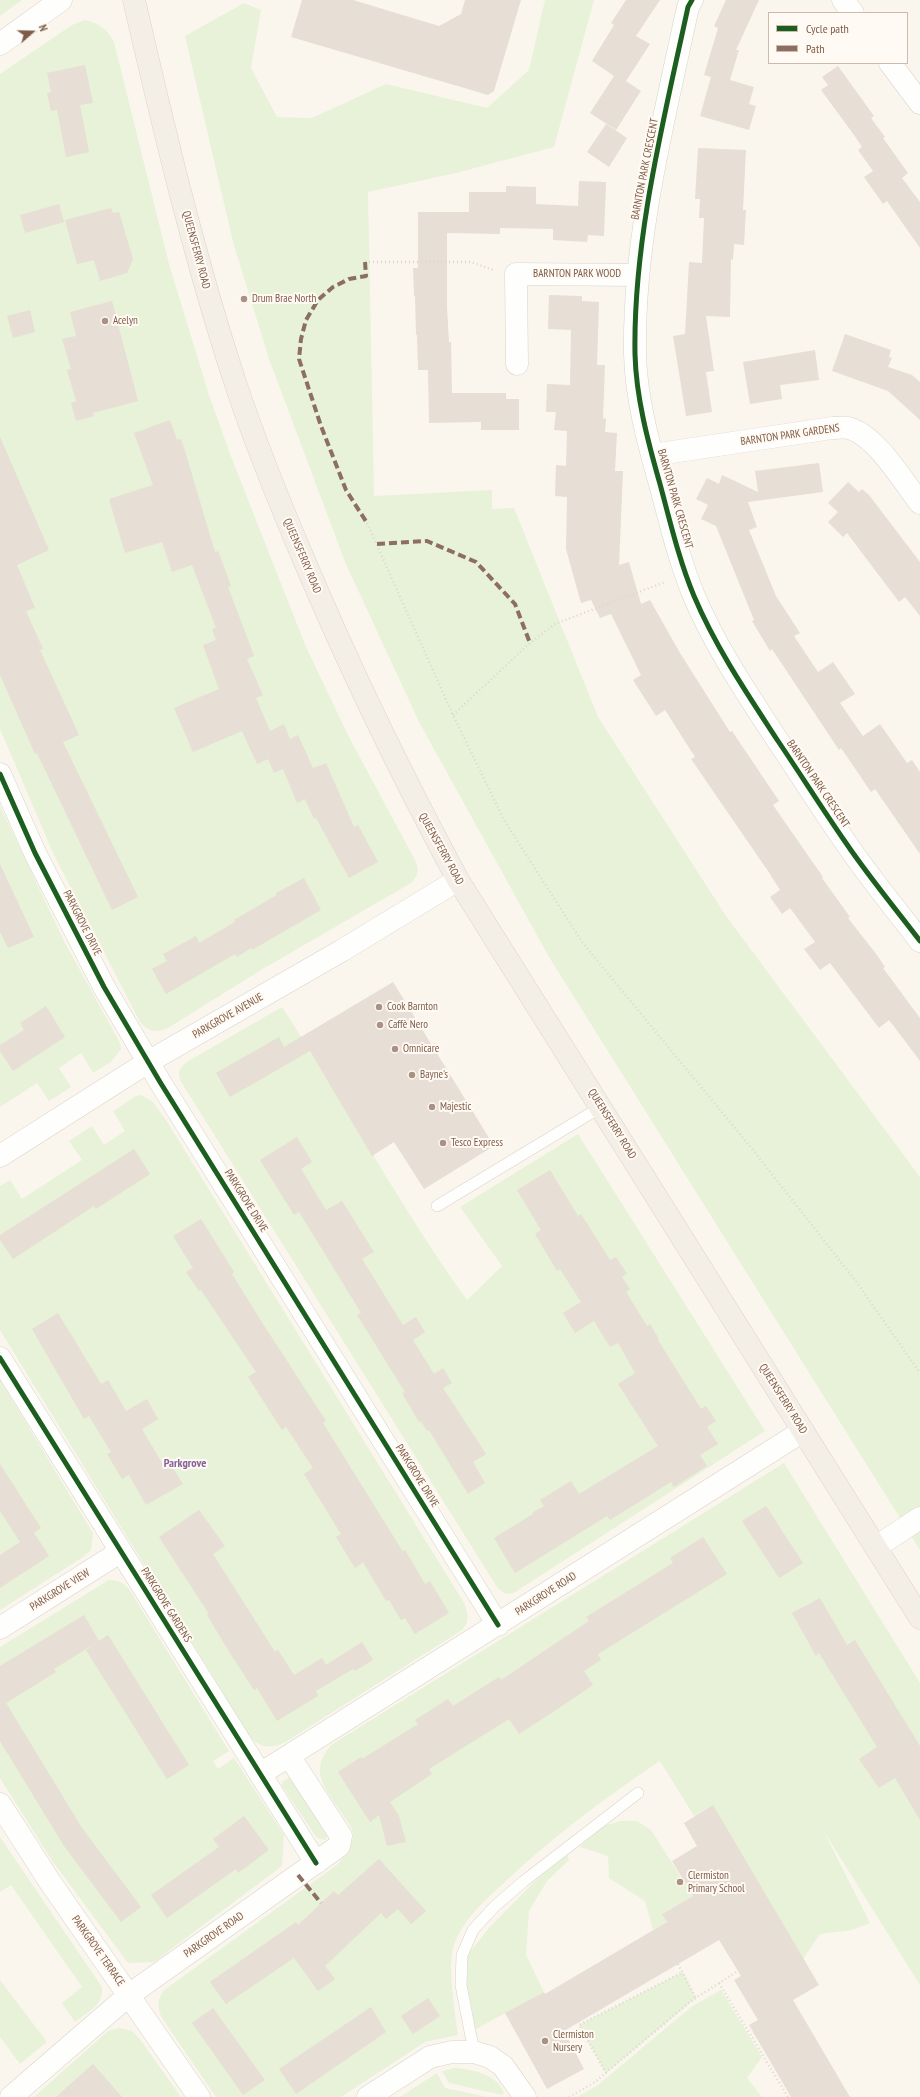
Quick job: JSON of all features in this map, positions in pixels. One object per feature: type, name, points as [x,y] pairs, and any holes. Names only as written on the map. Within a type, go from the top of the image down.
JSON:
[{"type":"main road","name":"QUEENSFERRY ROAD","points":[[134,0],[166,138],[209,298],[238,390],[271,479],[325,610],[373,714],[416,802],[458,880],[602,1107],[920,1618]]},
{"type":"street","points":[[0,44],[61,0]]},
{"type":"street","name":"BARNTON PARK CRESCENT","points":[[692,0],[688,7],[671,84],[642,240],[638,275],[635,356],[642,408],[652,455],[694,597],[720,649],[757,710],[847,845],[920,940]]},
{"type":"street","points":[[843,0],[852,12]]},
{"type":"street","points":[[891,64],[920,103]]},
{"type":"street","points":[[516,267],[516,364]]},
{"type":"street","name":"BARNTON PARK WOOD","points":[[516,267],[638,275]]},
{"type":"street","name":"BARNTON PARK GARDENS","points":[[652,455],[832,428],[847,428],[861,434],[873,443],[920,503]]},
{"type":"street","name":"PARKGROVE DRIVE","points":[[0,774],[62,906],[104,987],[148,1062],[498,1625]]},
{"type":"street","name":"PARKGROVE AVENUE","points":[[0,1156],[148,1062],[341,951],[458,880]]},
{"type":"street","name":"PARKGROVE GARDENS","points":[[0,1358],[120,1552],[316,1862]]},
{"type":"street","name":"PARKGROVE ROAD","points":[[260,1774],[498,1625],[803,1430]]},
{"type":"street","points":[[876,1547],[920,1518]]},
{"type":"street","name":"PARKGROVE VIEW","points":[[0,1628],[120,1552]]},
{"type":"street","name":"PARKGROVE ROAD","points":[[11,2097],[129,1995],[339,1846],[341,1836],[288,1756]]},
{"type":"street","name":"PARKGROVE TERRACE","points":[[0,1804],[50,1882],[198,2097]]},
{"type":"street","points":[[368,2097],[430,2057],[452,2052],[474,2052],[490,2057],[503,2066],[525,2097]]},
{"type":"lane","points":[[437,1206],[602,1107]]},
{"type":"lane","points":[[474,2052],[461,1984],[462,1955],[473,1930],[495,1906],[524,1881],[638,1793]]},
{"type":"path","points":[[366,262],[471,262],[504,274],[516,267]]},
{"type":"path","points":[[367,523],[453,715],[504,820],[582,942],[756,1155],[858,1284],[920,1373]]},
{"type":"path","points":[[453,715],[530,643],[555,624],[686,574]]},
{"type":"path","points":[[678,1964],[696,1998]]},
{"type":"path","points":[[569,2097],[595,2082],[696,1998],[738,1971]]},
{"type":"path","points":[[606,2073],[580,2025],[683,1972]]},
{"type":"path","points":[[719,1983],[788,2097]]},
{"type":"green space","points":[[0,0],[22,0],[0,16]]},
{"type":"green space","points":[[545,0],[594,0],[554,147],[456,173],[368,192],[374,496],[492,490],[492,509],[514,508],[598,717],[726,916],[920,1177],[920,1550],[549,957],[419,722],[345,562],[269,359],[233,242],[185,36],[244,3],[261,10],[251,68],[277,117],[312,118],[386,84],[487,108],[529,70]]},
{"type":"green space","points":[[85,20],[95,23],[102,28],[109,34],[114,42],[169,264],[209,395],[230,454],[306,647],[349,737],[416,862],[417,868],[416,876],[411,883],[261,970],[168,1028],[159,1031],[149,1030],[140,1022],[54,855],[0,729],[0,74],[72,25]]},
{"type":"green space","points":[[0,806],[64,941],[120,1043],[121,1049],[111,1062],[93,1073],[81,1053],[59,1068],[71,1087],[49,1101],[37,1083],[0,1107]]},
{"type":"green space","points":[[282,1007],[418,1228],[467,1300],[502,1266],[460,1207],[578,1134],[765,1431],[515,1592],[507,1594],[499,1589],[180,1080],[179,1075],[181,1067],[185,1063]]},
{"type":"green space","points":[[141,1095],[152,1101],[166,1120],[464,1603],[467,1611],[467,1622],[463,1629],[459,1632],[282,1744],[263,1746],[250,1737],[0,1330],[0,1186],[10,1180],[22,1199],[82,1160],[69,1141],[92,1126],[104,1145],[125,1131],[113,1111],[136,1096]]},
{"type":"green space","points":[[0,1380],[93,1533],[91,1550],[83,1557],[0,1610]]},
{"type":"green space","points":[[784,1463],[920,1683],[920,1985],[823,1830],[870,1923],[852,1930],[820,1934],[803,1959],[712,1806],[694,1816],[660,1761],[620,1788],[562,1832],[525,1863],[470,1917],[458,1935],[452,1953],[451,1976],[458,2035],[425,2042],[341,2097],[216,2097],[162,2018],[158,2004],[163,1991],[338,1864],[346,1854],[353,1839],[352,1830],[327,1791],[320,1774],[320,1765],[324,1755],[331,1745]]},
{"type":"green space","points":[[109,1580],[120,1582],[129,1589],[229,1751],[213,1761],[218,1769],[234,1758],[284,1835],[282,1866],[154,1962],[128,1963],[53,1862],[0,1778],[0,1647]]},
{"type":"green space","points":[[290,1777],[328,1836],[325,1840],[317,1838],[282,1786],[282,1782]]},
{"type":"green space","points":[[620,1821],[637,1821],[651,1830],[693,1896],[663,1913],[667,1922],[653,1930],[645,1901],[609,1878],[608,1856],[580,1847],[601,1827]]},
{"type":"green space","points":[[0,1837],[102,1987],[102,1993],[98,2003],[94,2008],[75,2022],[62,2003],[82,1987],[11,1885],[0,1892]]},
{"type":"green space","points":[[567,1855],[569,1860],[547,1881],[529,1911],[526,1955],[544,1992],[476,2029],[467,1985],[468,1954],[490,1927],[536,1880]]},
{"type":"green space","points":[[683,1972],[696,1998],[606,2073],[579,2025]]},
{"type":"green space","points":[[0,1980],[47,2042],[20,2064],[0,2037]]},
{"type":"green space","points":[[721,1990],[762,2057],[747,2078],[762,2097],[577,2097],[598,2085],[691,2007]]},
{"type":"green space","points":[[120,2028],[132,2031],[139,2038],[181,2097],[34,2097],[108,2031]]},
{"type":"green space","points":[[455,2068],[469,2070],[491,2077],[501,2087],[504,2093],[502,2095],[449,2083],[442,2071]]},
{"type":"green space","points":[[437,2073],[445,2088],[488,2097],[400,2097]]},
{"type":"building","points":[[302,0],[353,0],[439,26],[461,14],[465,0],[521,0],[494,91],[488,95],[291,37]]},
{"type":"building","points":[[626,0],[660,0],[636,36],[650,44],[626,81],[641,91],[616,130],[590,113],[614,76],[592,61],[614,25],[611,23]]},
{"type":"building","points":[[726,0],[759,0],[736,50],[739,50],[730,80],[754,87],[749,104],[756,106],[749,130],[700,116],[711,77],[704,75],[718,28],[714,26]]},
{"type":"building","points":[[85,65],[93,103],[80,105],[89,152],[66,157],[57,110],[51,111],[47,93],[51,92],[47,73]]},
{"type":"building","points":[[838,66],[874,116],[871,118],[885,137],[883,138],[908,173],[902,178],[920,202],[920,248],[887,201],[883,204],[864,177],[873,171],[858,150],[862,147],[821,90],[828,85],[822,77]]},
{"type":"building","points":[[606,124],[627,138],[609,167],[587,152]]},
{"type":"building","points":[[698,148],[746,150],[743,210],[746,210],[744,245],[734,244],[733,260],[731,259],[730,317],[706,316],[714,371],[706,372],[712,412],[686,416],[673,336],[685,334],[689,262],[702,263],[704,218],[699,218],[700,199],[695,199]]},
{"type":"building","points":[[579,181],[606,182],[604,236],[588,235],[587,242],[553,240],[553,229],[500,228],[500,234],[447,233],[447,307],[449,342],[451,342],[452,393],[506,393],[506,399],[519,399],[519,430],[481,430],[481,422],[429,423],[428,370],[418,370],[416,335],[413,268],[418,268],[418,212],[469,212],[469,192],[506,192],[506,186],[536,187],[536,204],[578,206]]},
{"type":"building","points":[[59,204],[64,222],[25,233],[20,215]]},
{"type":"building","points":[[111,208],[113,213],[119,212],[133,259],[127,273],[100,281],[94,260],[77,264],[65,220]]},
{"type":"building","points":[[549,295],[582,296],[582,301],[599,302],[597,365],[605,365],[603,418],[606,419],[605,432],[617,433],[615,471],[623,471],[619,565],[629,562],[641,604],[650,600],[680,653],[730,732],[732,731],[779,801],[773,805],[850,917],[848,918],[877,955],[885,967],[883,968],[920,1018],[920,1061],[889,1020],[879,1028],[830,963],[820,970],[804,949],[815,942],[790,908],[782,914],[770,897],[780,890],[770,874],[691,759],[695,757],[665,710],[656,716],[633,680],[641,675],[611,614],[600,618],[591,600],[581,603],[566,549],[567,497],[555,496],[556,465],[566,466],[567,431],[554,430],[556,412],[546,412],[547,384],[570,385],[571,330],[548,329]]},
{"type":"building","points":[[112,301],[138,401],[93,413],[94,416],[76,421],[71,403],[76,401],[67,370],[71,369],[62,339],[76,336],[70,312]]},
{"type":"building","points":[[30,310],[35,332],[13,338],[7,316]]},
{"type":"building","points":[[845,334],[891,350],[889,357],[892,358],[888,367],[912,375],[920,382],[920,420],[888,391],[832,371]]},
{"type":"building","points":[[815,350],[819,380],[780,385],[782,399],[750,404],[743,362]]},
{"type":"building","points":[[170,420],[177,440],[181,439],[215,552],[218,551],[231,586],[228,587],[254,656],[247,659],[263,695],[256,698],[270,731],[284,724],[290,739],[298,735],[313,768],[326,763],[354,827],[358,825],[378,862],[349,878],[316,818],[314,819],[305,799],[297,803],[283,769],[274,773],[268,759],[257,764],[242,731],[193,752],[174,708],[219,689],[203,645],[216,640],[212,629],[216,628],[192,565],[172,572],[162,542],[125,553],[109,499],[153,485],[134,433]]},
{"type":"building","points":[[0,437],[49,550],[17,565],[35,608],[26,611],[43,649],[40,650],[79,735],[63,742],[138,897],[112,910],[37,753],[35,754],[0,675]]},
{"type":"building","points":[[819,463],[823,492],[748,502],[757,527],[749,530],[776,596],[800,633],[794,636],[818,672],[833,662],[855,694],[840,703],[863,736],[880,724],[907,763],[912,760],[920,772],[920,854],[875,789],[871,792],[841,748],[839,750],[772,649],[770,651],[752,621],[754,620],[716,526],[701,519],[708,505],[696,499],[707,478],[719,484],[722,475],[758,492],[755,471]]},
{"type":"building","points":[[848,482],[859,492],[862,489],[869,495],[920,562],[920,616],[905,597],[899,602],[847,533],[843,537],[828,522],[838,512],[828,503]]},
{"type":"building","points":[[0,864],[34,937],[8,948],[0,932]]},
{"type":"building","points":[[304,878],[321,910],[252,950],[251,948],[237,957],[235,954],[166,994],[152,969],[167,961],[163,954],[196,936],[199,943],[235,922],[234,920],[277,895],[276,893]]},
{"type":"building","points":[[393,982],[494,1146],[424,1189],[394,1142],[372,1156],[310,1051],[230,1097],[216,1073],[279,1037],[284,1047]]},
{"type":"building","points":[[46,1006],[65,1037],[13,1071],[0,1051],[0,1045],[24,1030],[20,1023]]},
{"type":"building","points":[[297,1137],[312,1162],[301,1169],[326,1210],[342,1201],[374,1252],[362,1259],[403,1325],[416,1317],[425,1332],[413,1340],[434,1374],[443,1368],[452,1383],[443,1388],[486,1454],[473,1462],[485,1483],[468,1494],[429,1430],[427,1431],[421,1421],[419,1422],[402,1393],[405,1392],[357,1315],[361,1313],[299,1212],[294,1215],[260,1160]]},
{"type":"building","points":[[134,1149],[150,1174],[96,1209],[94,1206],[13,1259],[0,1240],[0,1235]]},
{"type":"building","points":[[550,1170],[578,1216],[581,1214],[610,1260],[616,1257],[627,1274],[622,1277],[630,1289],[626,1292],[647,1326],[650,1324],[659,1339],[658,1340],[701,1409],[706,1406],[716,1421],[707,1427],[718,1444],[700,1455],[707,1466],[674,1487],[671,1482],[610,1520],[607,1516],[515,1573],[494,1538],[544,1506],[540,1500],[571,1481],[579,1494],[658,1446],[618,1384],[635,1373],[618,1343],[610,1347],[594,1321],[575,1333],[563,1313],[581,1302],[560,1269],[557,1271],[535,1234],[541,1230],[517,1190]]},
{"type":"building","points":[[201,1219],[234,1272],[232,1274],[326,1421],[323,1423],[403,1552],[405,1550],[425,1584],[430,1581],[449,1613],[415,1634],[405,1618],[401,1620],[389,1600],[386,1601],[363,1562],[355,1568],[336,1537],[341,1534],[304,1474],[313,1468],[286,1427],[282,1430],[248,1377],[256,1372],[201,1290],[199,1291],[186,1272],[193,1268],[173,1236]]},
{"type":"building","points":[[58,1313],[101,1384],[108,1380],[126,1411],[147,1399],[158,1419],[142,1429],[162,1463],[168,1460],[183,1484],[146,1505],[129,1475],[122,1479],[107,1454],[111,1452],[89,1416],[84,1419],[32,1329]]},
{"type":"building","points":[[0,1464],[41,1528],[20,1542],[0,1511]]},
{"type":"building","points":[[766,1506],[803,1563],[779,1578],[742,1521]]},
{"type":"building","points":[[199,1510],[225,1546],[213,1554],[275,1652],[278,1650],[294,1675],[322,1658],[326,1665],[362,1642],[373,1660],[355,1671],[353,1669],[316,1691],[318,1696],[277,1721],[257,1688],[254,1690],[230,1653],[207,1615],[209,1614],[159,1537]]},
{"type":"building","points":[[34,1533],[49,1556],[0,1588],[0,1555]]},
{"type":"building","points":[[703,1537],[727,1574],[598,1654],[601,1660],[584,1671],[593,1685],[556,1710],[519,1734],[509,1719],[429,1769],[432,1774],[390,1802],[399,1816],[406,1842],[387,1846],[379,1815],[370,1822],[338,1772],[361,1757],[362,1759],[418,1724],[415,1720],[448,1699],[453,1706],[499,1677],[501,1680],[589,1621],[586,1617],[673,1563],[670,1558]]},
{"type":"building","points":[[820,1598],[847,1645],[855,1640],[920,1746],[920,1820],[895,1778],[879,1788],[859,1759],[877,1747],[819,1653],[816,1656],[792,1613]]},
{"type":"building","points":[[84,1615],[99,1641],[108,1635],[189,1765],[167,1779],[86,1650],[96,1643],[54,1669],[56,1672],[6,1703],[82,1828],[141,1907],[121,1922],[64,1846],[0,1741],[0,1666]]},
{"type":"building","points":[[713,1805],[819,1985],[793,2000],[850,2097],[791,2097],[749,2025],[758,2020],[734,1980],[741,1976],[719,1940],[564,2031],[584,2069],[547,2089],[505,2013],[544,1992],[545,1994],[667,1922],[662,1914],[693,1896],[672,1861],[697,1846],[684,1823]]},
{"type":"building","points":[[244,1816],[269,1850],[238,1873],[236,1869],[167,1918],[151,1895],[219,1847],[213,1839]]},
{"type":"building","points":[[379,1859],[426,1911],[411,1924],[398,1909],[386,1919],[381,1913],[325,1966],[335,1979],[318,1991],[294,1958],[226,2004],[210,1982],[296,1922],[298,1925],[334,1891],[338,1895]]},
{"type":"building","points":[[428,1998],[440,2016],[413,2034],[401,2016]]},
{"type":"building","points":[[371,2007],[386,2032],[296,2094],[279,2069]]},
{"type":"building","points":[[213,2008],[265,2080],[243,2095],[192,2023]]},
{"type":"building","points":[[93,2064],[122,2097],[56,2097],[76,2079]]},
{"type":"marked path","points":[[365,262],[366,276],[349,279],[333,287],[318,300],[306,320],[301,339],[299,359],[321,426],[346,490],[367,523]]},
{"type":"marked path","points":[[377,544],[427,541],[476,562],[515,604],[530,643]]},
{"type":"marked path","points":[[298,1875],[321,1903]]},
{"type":"cycle path","points":[[692,0],[688,7],[660,136],[639,267],[635,354],[640,403],[647,436],[684,569],[694,596],[722,653],[837,831],[920,941]]},
{"type":"cycle path","points":[[0,774],[35,853],[104,987],[160,1082],[498,1625]]},
{"type":"cycle path","points":[[0,1358],[316,1863]]},
{"type":"place","name":"Drum Brae North","points":[[244,299]]},
{"type":"place","name":"Acelyn","points":[[105,321]]},
{"type":"place","name":"Cook Barnton","points":[[379,1007]]},
{"type":"place","name":"Caffè Nero","points":[[380,1025]]},
{"type":"place","name":"Omnicare","points":[[395,1049]]},
{"type":"place","name":"Bayne's","points":[[412,1075]]},
{"type":"place","name":"Majestic","points":[[432,1107]]},
{"type":"place","name":"Tesco Express","points":[[443,1143]]},
{"type":"place","name":"Clermiston Primary School","points":[[680,1882]]},
{"type":"place","name":"Clermiston Nursery","points":[[545,2041]]},
{"type":"district","name":"Parkgrove","points":[[185,1464]]}]
